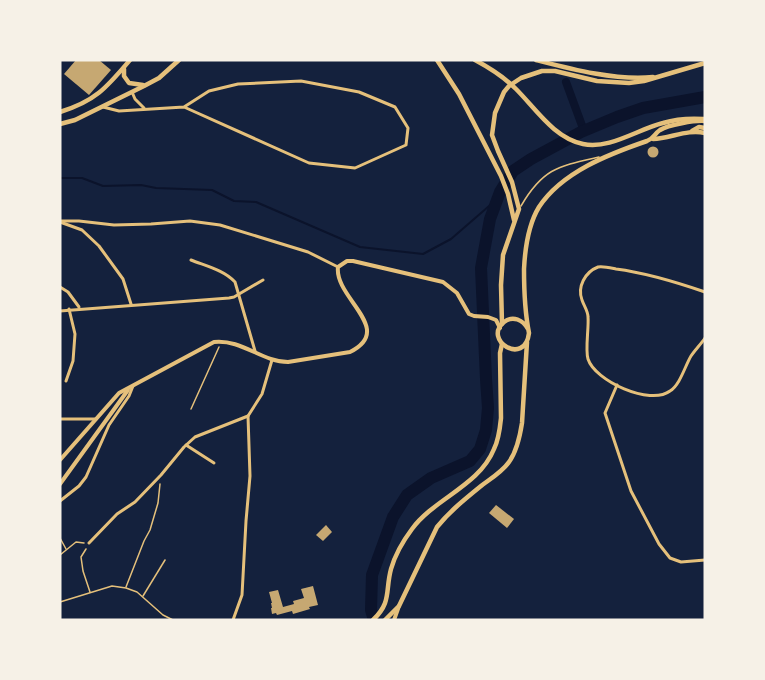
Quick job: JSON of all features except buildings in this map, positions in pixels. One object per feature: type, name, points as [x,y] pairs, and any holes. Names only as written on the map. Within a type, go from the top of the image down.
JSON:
[{"type":"main road","points":[[60,112],[84,103],[99,94],[130,60]]},
{"type":"main road","points":[[60,124],[75,120],[159,78],[177,60]]},
{"type":"main road","points":[[437,60],[459,94],[501,176],[514,220]]},
{"type":"main road","points":[[475,60],[506,80],[539,115],[575,142],[587,145],[609,143],[661,123],[688,118],[705,120]]},
{"type":"main road","points":[[536,60],[607,75],[643,78],[659,76]]},
{"type":"main road","points":[[374,620],[385,606],[392,567],[402,542],[427,512],[474,476],[490,458],[500,429],[502,344],[499,336],[503,255],[519,209],[512,182],[492,135],[493,124],[504,93],[509,86],[521,78],[542,72],[555,71],[614,83],[644,81],[705,63]]},
{"type":"main road","points":[[125,66],[123,72],[129,83],[146,85]]},
{"type":"main road","points":[[653,139],[660,130],[686,122],[705,120]]},
{"type":"main road","points":[[387,619],[399,606],[437,527],[463,500],[502,470],[514,454],[522,423],[529,338],[524,288],[526,247],[539,207],[556,188],[579,171],[606,156],[653,139],[689,132],[699,127],[705,128]]},
{"type":"main road","points":[[689,132],[705,133]]},
{"type":"main road","points":[[501,326],[510,319],[519,319],[528,329]]},
{"type":"main road","points":[[502,344],[517,349],[527,342]]},
{"type":"street","points":[[102,107],[119,111],[184,107],[309,162],[355,168],[406,145],[408,128],[395,107],[359,92],[301,81],[238,84],[209,91],[184,107]]},
{"type":"street","points":[[132,92],[135,99],[146,109]]},
{"type":"street","points":[[60,221],[151,225],[190,221],[220,225],[308,252],[338,267]]},
{"type":"street","points":[[60,221],[82,230],[99,246],[123,279],[131,304]]},
{"type":"street","points":[[190,261],[217,270],[235,282],[255,351]]},
{"type":"street","points":[[338,267],[347,261],[352,261],[443,282],[457,293],[469,314],[488,317],[501,326]]},
{"type":"street","points":[[60,460],[119,393],[214,342],[230,342],[272,360],[288,362],[350,352],[361,345],[366,335],[365,322],[338,278],[338,267]]},
{"type":"street","points":[[705,292],[642,272],[600,267],[587,273],[583,279],[580,294],[588,314],[588,358],[595,371],[606,381],[642,394],[658,396],[670,391],[705,338]]},
{"type":"street","points":[[60,311],[229,298],[263,280]]},
{"type":"street","points":[[60,287],[68,292],[80,308]]},
{"type":"street","points":[[66,381],[73,361],[75,334],[69,309]]},
{"type":"street","points":[[233,620],[242,595],[250,476],[248,416],[262,394],[272,360]]},
{"type":"street","points":[[617,385],[605,413],[631,491],[659,544],[670,558],[681,562],[705,561]]},
{"type":"street","points":[[60,484],[131,387]]},
{"type":"street","points":[[60,501],[79,486],[86,477],[109,425],[129,396],[131,387]]},
{"type":"street","points":[[89,543],[117,514],[135,502],[195,437],[248,416]]},
{"type":"street","points":[[60,419],[96,419]]},
{"type":"street","points":[[186,445],[214,463]]},
{"type":"street","points":[[394,620],[399,606]]},
{"type":"lane","points":[[519,209],[530,190],[546,175],[564,165],[606,156]]},
{"type":"path","points":[[191,409],[222,341]]},
{"type":"path","points":[[126,588],[156,513],[161,475]]},
{"type":"path","points":[[60,538],[66,550]]},
{"type":"path","points":[[60,555],[76,542],[89,543],[81,557],[90,592]]},
{"type":"path","points":[[143,597],[165,560]]},
{"type":"path","points":[[61,602],[112,586],[126,588],[137,592],[163,615],[173,620]]},
{"type":"waterway","points":[[566,82],[584,131]]},
{"type":"waterway","points":[[374,620],[371,610],[372,575],[393,517],[407,495],[431,478],[470,461],[480,449],[486,430],[488,408],[481,268],[490,219],[500,192],[513,171],[581,132],[617,117],[643,108],[705,97]]},
{"type":"waterway","points":[[60,178],[82,178],[103,186],[141,185],[156,188],[212,190],[234,201],[256,202],[360,247],[423,254],[451,239],[496,200]]}]
